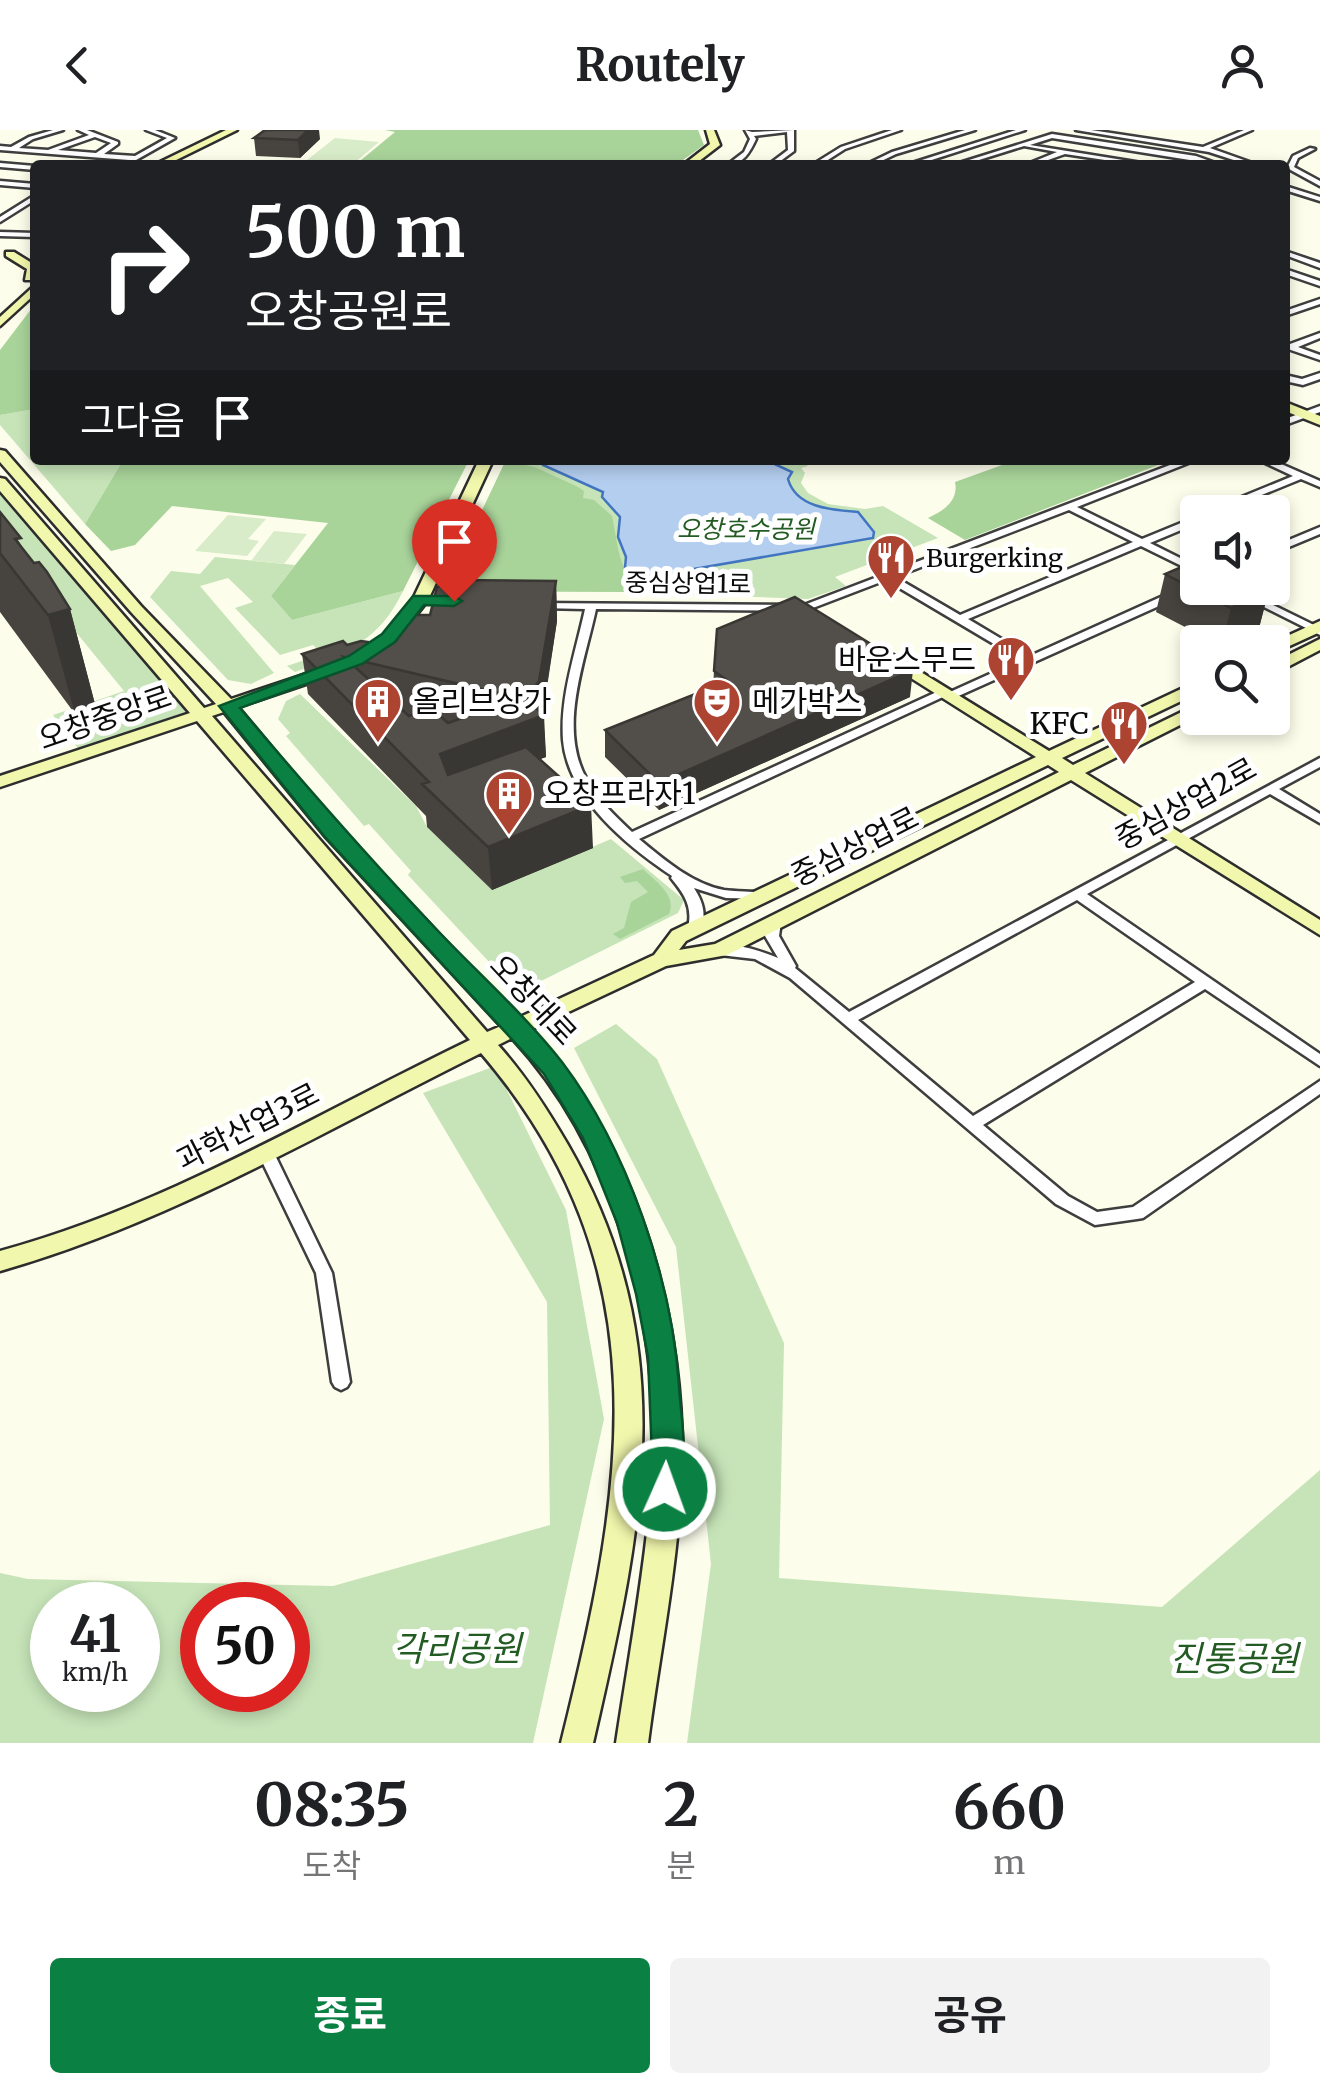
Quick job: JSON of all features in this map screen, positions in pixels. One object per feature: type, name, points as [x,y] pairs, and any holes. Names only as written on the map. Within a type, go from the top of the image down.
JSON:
[{"type":"main road","points":[[167,160],[234,130]]},
{"type":"main road","points":[[182,160],[218,140],[247,130]]},
{"type":"main road","points":[[695,160],[715,145],[710,130]]},
{"type":"main road","points":[[5,254],[30,253]]},
{"type":"main road","points":[[5,254],[30,263]]},
{"type":"main road","points":[[0,306],[30,281]]},
{"type":"main road","points":[[0,323],[30,283]]},
{"type":"main road","points":[[1290,408],[1315,415]]},
{"type":"main road","name":"오창대로","points":[[0,454],[124,596],[228,706],[332,832],[553,1068],[595,1137],[630,1223],[662,1357],[668,1457],[659,1553],[632,1743]]},
{"type":"main road","points":[[380,644],[420,600],[484,465]]},
{"type":"main road","points":[[0,482],[520,1084],[565,1160],[601,1239],[623,1316],[630,1438],[618,1566],[577,1743]]},
{"type":"main road","points":[[805,608],[827,619]]},
{"type":"main road","points":[[1290,643],[1318,633]]},
{"type":"main road","points":[[1290,656],[1318,633]]},
{"type":"main road","points":[[877,650],[1320,929]]},
{"type":"main road","name":"오창중앙로","points":[[0,782],[355,660]]},
{"type":"main road","name":"중심상업로","points":[[661,960],[679,936],[694,928],[1180,695]]},
{"type":"main road","name":"중심상업로","points":[[514,1026],[661,960],[720,950],[1180,719]]},
{"type":"main road","name":"과학산업3로","points":[[0,1261],[126,1218],[514,1026]]},
{"type":"street","points":[[0,152],[60,130]]},
{"type":"street","points":[[81,130],[116,143],[98,155]]},
{"type":"street","points":[[131,160],[172,138],[150,130]]},
{"type":"street","points":[[736,160],[750,148],[750,132],[790,130],[791,151],[779,160]]},
{"type":"street","points":[[821,160],[841,146],[898,130]]},
{"type":"street","points":[[882,160],[972,130]]},
{"type":"street","points":[[924,160],[1022,130]]},
{"type":"street","points":[[1079,130],[1204,149],[1238,160]]},
{"type":"street","points":[[1115,160],[1157,130]]},
{"type":"street","points":[[1204,149],[1249,130]]},
{"type":"street","points":[[933,133],[973,144]]},
{"type":"street","points":[[49,152],[61,144],[96,136]]},
{"type":"street","points":[[972,160],[1052,136],[1192,160]]},
{"type":"street","points":[[1021,145],[1102,160]]},
{"type":"street","points":[[11,149],[134,158]]},
{"type":"street","points":[[1290,164],[1294,157],[1312,149]]},
{"type":"street","points":[[1042,160],[1064,152]]},
{"type":"street","points":[[0,165],[30,168]]},
{"type":"street","points":[[1290,169],[1320,184]]},
{"type":"street","points":[[2,184],[30,186]]},
{"type":"street","points":[[1290,190],[1320,199]]},
{"type":"street","points":[[0,220],[30,200]]},
{"type":"street","points":[[0,234],[30,234]]},
{"type":"street","points":[[1290,255],[1320,266]]},
{"type":"street","points":[[1290,273],[1320,284]]},
{"type":"street","points":[[1290,281],[1302,277]]},
{"type":"street","points":[[1290,312],[1320,301]]},
{"type":"street","points":[[1290,345],[1320,335]]},
{"type":"street","points":[[1290,347],[1320,358]]},
{"type":"street","points":[[1290,379],[1303,382],[1320,376]]},
{"type":"street","points":[[1290,421],[1315,415]]},
{"type":"street","name":"중심상업1로","points":[[668,866],[598,806],[572,758],[570,724],[591,607],[805,608],[1179,465]]},
{"type":"street","points":[[1276,465],[1320,484]]},
{"type":"street","points":[[1255,495],[1301,476]]},
{"type":"street","points":[[1072,508],[1180,562]]},
{"type":"street","points":[[959,619],[1180,526]]},
{"type":"street","points":[[1290,543],[1320,530]]},
{"type":"street","points":[[888,577],[1029,660]]},
{"type":"street","points":[[632,837],[1180,592]]},
{"type":"street","points":[[420,600],[438,601]]},
{"type":"street","points":[[534,604],[591,607]]},
{"type":"street","points":[[1264,605],[1318,633]]},
{"type":"street","name":"중심상업2로","points":[[848,1020],[1320,762]]},
{"type":"street","points":[[1270,789],[1320,818]]},
{"type":"street","points":[[668,866],[715,892],[761,896]]},
{"type":"street","points":[[668,866],[694,895],[698,920],[694,928]]},
{"type":"street","points":[[1078,894],[1320,1060]]},
{"type":"street","points":[[774,922],[772,936],[795,975]]},
{"type":"street","points":[[720,950],[748,950],[772,959],[1080,1212],[1110,1220],[1137,1213],[1316,1095]]},
{"type":"street","points":[[972,1124],[1206,982]]},
{"type":"street","points":[[266,1151],[324,1273],[341,1382]]},
{"type":"green space","points":[[385,130],[698,130],[704,145],[683,160],[361,160],[395,132]]},
{"type":"green space","points":[[335,138],[379,142],[358,160],[307,160]]},
{"type":"green space","points":[[30,311],[30,410],[0,415],[0,350]]},
{"type":"green space","points":[[30,410],[30,460],[0,425],[0,415]]},
{"type":"green space","points":[[34,465],[120,465],[85,524]]},
{"type":"green space","points":[[120,465],[466,465],[403,591],[292,620],[271,596],[328,523],[172,506],[135,545],[111,551],[85,524]]},
{"type":"green space","name":"오창호수공원","points":[[504,465],[806,465],[801,468],[805,473],[801,483],[808,493],[828,504],[865,509],[883,506],[938,538],[835,577],[846,586],[808,599],[463,591],[449,580]]},
{"type":"green space","points":[[504,465],[525,465],[578,487],[584,491],[583,498],[594,500],[612,516],[621,560],[633,585],[630,592],[463,591],[449,580]]},
{"type":"green space","points":[[1002,465],[1158,465],[965,540],[928,518],[952,500],[955,482]]},
{"type":"green space","points":[[0,482],[204,714],[83,755],[53,715],[95,708],[92,702],[124,691],[0,539]]},
{"type":"green space","points":[[228,515],[266,519],[248,539],[259,541],[247,556],[195,551]]},
{"type":"green space","points":[[274,531],[307,534],[284,564],[251,561]]},
{"type":"green space","points":[[215,557],[295,565],[271,596],[292,620],[403,591],[383,622],[359,644],[295,672],[287,666],[322,654],[313,645],[280,655],[235,608],[253,602],[228,578],[200,586],[274,673],[251,684],[228,680],[150,597],[171,571],[200,574]]},
{"type":"green space","points":[[300,694],[416,806],[427,827],[492,890],[611,839],[684,900],[678,913],[533,985],[505,979],[286,736],[290,733],[278,719],[286,701]]},
{"type":"green space","points":[[643,869],[668,895],[669,914],[620,939],[613,934],[624,928],[631,902],[648,892],[637,881],[625,883],[620,877]]},
{"type":"green space","name":"진통공원","points":[[616,1024],[657,1059],[784,1343],[779,1578],[1162,1607],[1320,1470],[1320,1743],[687,1743],[711,1564],[676,1247],[574,1048]]},
{"type":"green space","name":"각리공원","points":[[495,1066],[566,1210],[604,1419],[533,1743],[0,1743],[0,1573],[28,1579],[159,1582],[30,1582],[30,1712],[160,1712],[160,1582],[180,1582],[180,1712],[310,1712],[310,1585],[333,1586],[550,1525],[547,1302],[423,1093]]},
{"type":"water","points":[[543,465],[777,465],[792,472],[788,479],[792,489],[807,502],[858,512],[874,532],[873,538],[642,578],[625,567],[626,557],[618,537],[620,517],[602,497],[603,492]]},
{"type":"building","points":[[265,130],[308,130],[298,140],[254,138]]},
{"type":"building","points":[[0,512],[21,538],[15,539],[34,563],[39,562],[47,572],[70,609],[48,615],[0,553]]},
{"type":"building","points":[[1180,568],[1180,582],[1165,574]]},
{"type":"building","points":[[452,580],[556,581],[539,681],[526,699],[544,715],[440,754],[448,775],[526,747],[591,805],[488,847],[422,784],[429,782],[302,654],[343,641],[347,645],[375,643],[409,615],[430,615],[437,587]],"holes":[[[344,657],[519,698],[448,723],[431,708],[409,716]]]},
{"type":"building","points":[[795,597],[913,670],[659,783],[605,730],[728,681],[714,671],[717,629]]},
{"type":"place","name":"Burgerking","points":[[891,600]]},
{"type":"place","name":"바운스무드","points":[[1011,702]]},
{"type":"place","name":"올리브상가","points":[[378,744]]},
{"type":"place","name":"메가박스","points":[[717,744]]},
{"type":"place","name":"KFC","points":[[1124,766]]},
{"type":"place","name":"오창프라자1","points":[[509,836]]},
{"type":"route","points":[[454,601],[420,600],[388,638],[355,660],[228,706],[332,832],[553,1068],[595,1137],[630,1223],[650,1294],[662,1357],[668,1457],[665,1489]]}]
